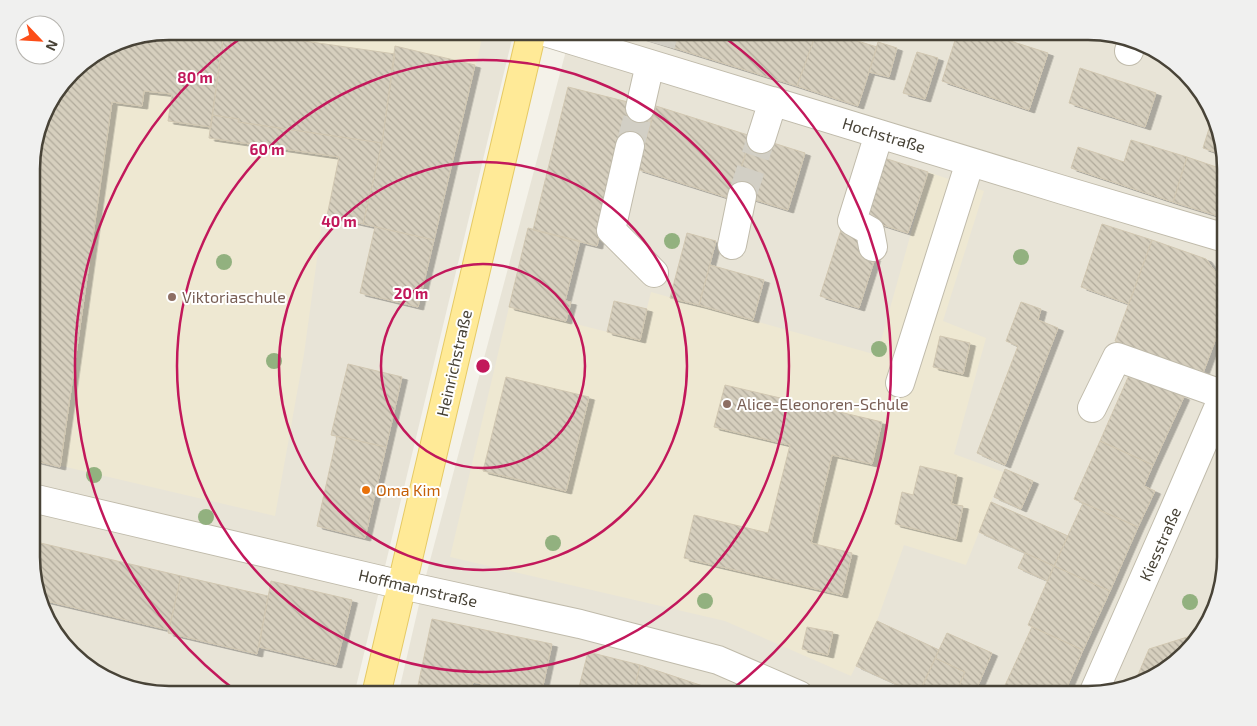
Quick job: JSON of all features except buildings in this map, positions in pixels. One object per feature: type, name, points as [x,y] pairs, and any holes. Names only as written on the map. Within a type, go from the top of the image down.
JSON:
[{"type":"main road","name":"Heinrichstraße","points":[[378,686],[530,40]]},
{"type":"street","name":"Hochstraße","points":[[580,40],[655,58],[774,101],[970,162],[1217,235]]},
{"type":"street","points":[[640,108],[655,58]]},
{"type":"street","points":[[761,139],[774,101]]},
{"type":"street","points":[[873,247],[870,231],[852,221],[879,134]]},
{"type":"street","points":[[630,146],[612,230],[654,274]]},
{"type":"street","points":[[900,383],[970,162]]},
{"type":"street","points":[[732,245],[742,196]]},
{"type":"street","points":[[1092,408],[1117,357],[1217,391]]},
{"type":"street","name":"Kiesstraße","points":[[1097,686],[1217,412]]},
{"type":"street","name":"Hoffmannstraße","points":[[40,500],[402,585],[580,624],[718,660],[779,686]]},
{"type":"shaded area","points":[[161,40],[512,40],[356,686],[152,685],[136,682],[105,669],[78,648],[62,629],[53,614],[41,574],[40,169],[44,136],[62,97],[84,72],[105,57],[144,42]]},
{"type":"shaded area","name":"Viktoriaschule","points":[[161,40],[482,40],[434,240],[323,215],[304,354],[275,516],[40,461],[40,169],[44,136],[50,120],[62,97],[84,72],[112,53],[144,42]]},
{"type":"shaded area","points":[[568,40],[1088,40],[1121,44],[1137,50],[1152,57],[1179,78],[1195,97],[1204,112],[1215,144],[1217,161],[1217,565],[1215,582],[1207,606],[1200,621],[1185,642],[1173,654],[1145,673],[1113,684],[1096,686],[400,686],[424,583]]},
{"type":"shaded area","name":"Alice-Eleonoren-Schule","points":[[928,172],[984,191],[943,321],[986,338],[954,454],[1003,472],[966,565],[904,545],[877,621],[851,676],[725,621],[450,557],[509,307],[639,340],[651,292],[877,355]]},
{"type":"tunnel","points":[[661,45],[662,40]]},
{"type":"tunnel","points":[[630,146],[640,108]]},
{"type":"tunnel","points":[[742,196],[761,139]]},
{"type":"place","name":"Viktoriaschule","points":[[172,297]]},
{"type":"place","name":"Alice-Eleonoren-Schule","points":[[727,404]]},
{"type":"place","name":"Oma Kim","points":[[366,490]]}]
